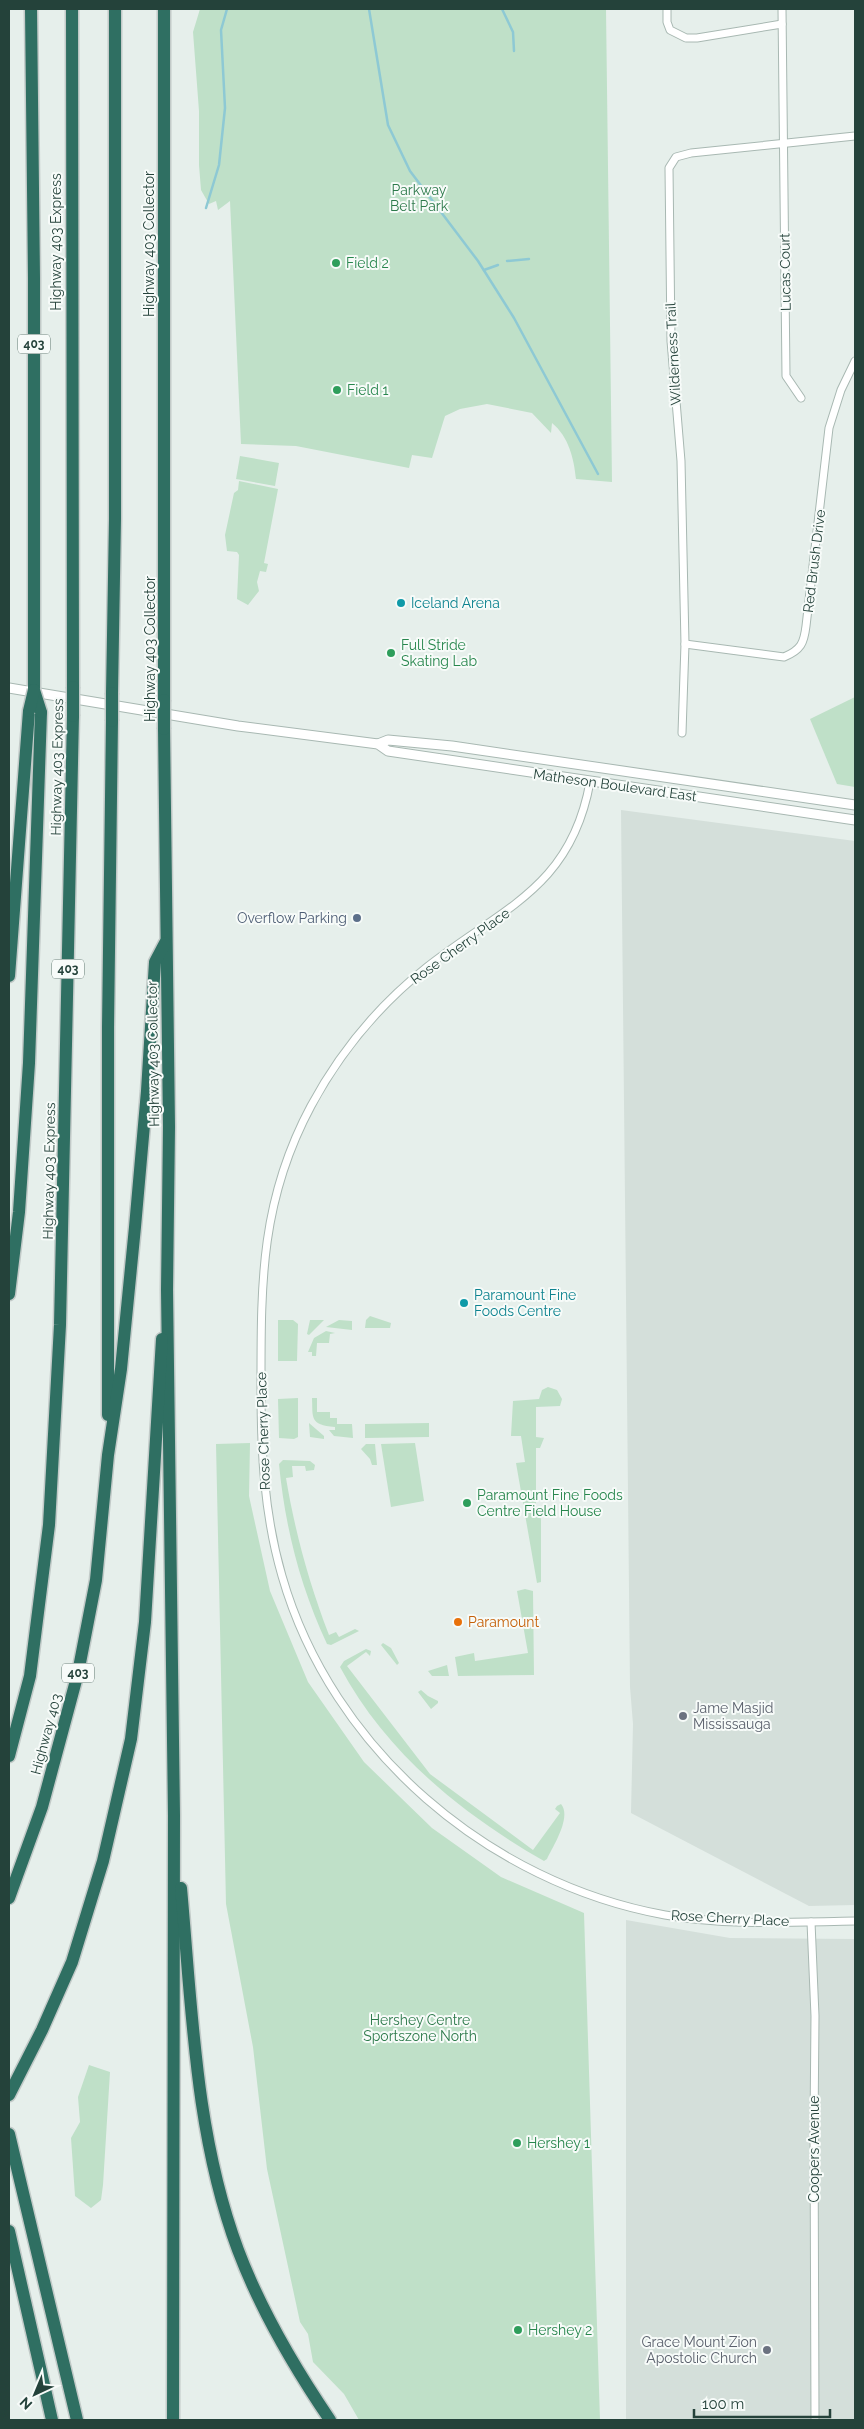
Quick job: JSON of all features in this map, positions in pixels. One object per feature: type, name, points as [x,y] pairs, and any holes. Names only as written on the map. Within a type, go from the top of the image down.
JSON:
[{"type":"highway","name":"403","points":[[31,9],[35,711]]},
{"type":"highway","name":"Highway 403 Express","points":[[9,1756],[30,1676],[49,1524],[60,1325],[73,687],[72,9]]},
{"type":"highway","name":"403","points":[[108,1455],[108,1046],[116,509],[115,9]]},
{"type":"highway","name":"Highway 403 Collector","points":[[164,9],[164,729],[169,1128],[167,1290]]},
{"type":"highway","points":[[9,976],[35,711]]},
{"type":"highway","points":[[9,1294],[19,1212],[29,1063],[35,711]]},
{"type":"highway","points":[[108,1455],[121,1369],[134,1236],[147,1091],[155,962],[166,941]]},
{"type":"highway","points":[[167,1290],[174,1816],[173,2420]]},
{"type":"highway","points":[[9,2095],[72,1962],[103,1861],[131,1739],[145,1622],[157,1447],[158,1372],[167,1290]]},
{"type":"highway","name":"Highway 403","points":[[9,1898],[42,1807],[78,1673],[96,1580],[108,1455]]},
{"type":"highway","points":[[174,1816],[197,2066],[208,2136],[223,2203],[238,2250],[266,2312],[299,2373],[330,2420]]},
{"type":"highway","points":[[9,2134],[77,2420]]},
{"type":"highway","points":[[9,2231],[52,2420]]},
{"type":"street","points":[[667,9],[667,22],[670,30],[686,38],[697,38],[782,24]]},
{"type":"street","name":"Lucas Court","points":[[782,9],[786,376],[801,398]]},
{"type":"street","name":"Wilderness Trail","points":[[682,733],[685,644],[681,461],[671,341],[669,168],[672,161],[679,155],[783,142],[855,136]]},
{"type":"street","name":"Red Brush Drive","points":[[685,644],[784,656],[797,652],[804,639],[806,626],[828,428],[841,390],[855,361]]},
{"type":"street","name":"Matheson Boulevard East","points":[[9,688],[238,726],[378,744],[388,751],[855,820]]},
{"type":"street","name":"Matheson Boulevard East","points":[[378,744],[388,740],[452,746],[855,805]]},
{"type":"street","name":"Rose Cherry Place","points":[[590,782],[578,828],[563,854],[542,881],[520,902],[426,968],[368,1021],[324,1083],[299,1130],[276,1196],[263,1266],[261,1457],[267,1513],[282,1580],[318,1666],[352,1719],[371,1744],[409,1785],[456,1824],[519,1863],[570,1887],[626,1906],[692,1918],[811,1922]]},
{"type":"street","points":[[811,1922],[855,1921]]},
{"type":"street","name":"Coopers Avenue","points":[[811,1922],[815,2016],[816,2420]]},
{"type":"shaded area","points":[[621,810],[855,841],[855,1905],[809,1906],[631,1813],[633,1724],[630,1687]]},
{"type":"shaded area","points":[[626,1920],[730,1938],[855,1939],[855,2420],[626,2420]]},
{"type":"green space","name":"Parkway Belt Park","points":[[200,9],[606,9],[612,482],[576,479],[574,464],[567,442],[552,423],[551,433],[532,413],[487,404],[460,409],[445,416],[432,458],[412,455],[409,468],[296,446],[241,444],[230,201],[218,210],[216,201],[209,204],[201,190],[199,111],[193,32]]},
{"type":"green space","points":[[240,456],[279,463],[275,486],[236,479]]},
{"type":"green space","points":[[239,481],[278,489],[264,563],[268,564],[266,572],[260,571],[257,582],[259,591],[248,605],[237,599],[239,555],[237,552],[227,551],[225,535],[234,493],[238,490]]},
{"type":"green space","points":[[855,697],[855,787],[837,784],[810,719]]},
{"type":"green space","points":[[370,1316],[391,1323],[390,1328],[365,1328],[366,1320]]},
{"type":"green space","points":[[278,1320],[293,1320],[298,1324],[297,1361],[278,1361]]},
{"type":"green space","points":[[310,1320],[324,1320],[309,1335],[307,1334]]},
{"type":"green space","points":[[339,1320],[352,1321],[352,1330],[326,1327]]},
{"type":"green space","points":[[326,1331],[335,1333],[330,1334],[329,1343],[317,1343],[316,1356],[312,1356],[312,1352],[308,1352],[314,1338]]},
{"type":"green space","points":[[548,1387],[557,1390],[562,1399],[560,1406],[536,1407],[536,1437],[544,1438],[540,1448],[536,1448],[536,1509],[541,1519],[541,1582],[537,1583],[516,1463],[525,1462],[521,1436],[511,1436],[513,1401],[539,1399],[542,1390]]},
{"type":"green space","points":[[298,1398],[298,1437],[294,1439],[279,1438],[278,1399]]},
{"type":"green space","points":[[312,1398],[317,1398],[317,1412],[330,1412],[330,1418],[337,1418],[337,1424],[352,1424],[353,1438],[334,1436],[329,1430],[335,1430],[335,1427],[317,1422],[313,1415]]},
{"type":"green space","points":[[309,1423],[324,1436],[324,1439],[310,1437]]},
{"type":"green space","points":[[429,1423],[429,1437],[365,1438],[365,1424]]},
{"type":"green space","name":"Hershey Centre Sportszone North","points":[[250,1443],[249,1496],[270,1591],[308,1682],[364,1762],[432,1828],[501,1877],[584,1913],[600,2420],[359,2420],[344,2394],[313,2362],[308,2334],[300,2322],[267,2169],[253,2047],[226,1904],[216,1444]]},
{"type":"green space","points":[[415,1443],[424,1501],[391,1507],[381,1444]]},
{"type":"green space","points":[[366,1444],[375,1444],[377,1465],[372,1465],[370,1459],[361,1449]]},
{"type":"green space","points":[[283,1460],[310,1461],[315,1465],[314,1470],[306,1471],[305,1466],[292,1466],[293,1477],[286,1478],[303,1557],[329,1635],[336,1632],[339,1637],[355,1629],[359,1631],[331,1645],[327,1644],[317,1622],[295,1556],[285,1511],[279,1464]]},
{"type":"green space","points":[[525,1589],[533,1591],[534,1675],[458,1676],[455,1657],[474,1653],[475,1661],[528,1653],[517,1591]]},
{"type":"green space","points":[[383,1643],[391,1648],[399,1663],[397,1665],[381,1645]]},
{"type":"green space","points":[[366,1649],[371,1651],[370,1656],[366,1652],[347,1666],[430,1774],[533,1850],[560,1813],[555,1809],[561,1804],[564,1810],[563,1824],[547,1859],[544,1861],[484,1823],[429,1779],[403,1754],[359,1698],[340,1667],[344,1661]]},
{"type":"green space","points":[[447,1665],[449,1676],[432,1676],[428,1671]]},
{"type":"green space","points":[[421,1690],[438,1701],[431,1709],[418,1692]]},
{"type":"green space","points":[[89,2065],[110,2072],[101,2200],[91,2208],[75,2196],[71,2138],[80,2122],[78,2097]]},
{"type":"waterway","points":[[206,208],[219,165],[225,108],[221,30],[227,9]]},
{"type":"waterway","points":[[369,9],[388,125],[410,171],[478,261],[514,318],[598,474]]},
{"type":"waterway","points":[[502,9],[513,32],[514,51]]},
{"type":"waterway","points":[[507,261],[529,259]]},
{"type":"waterway","points":[[484,270],[498,265]]},
{"type":"place","name":"Field 2","points":[[336,263]]},
{"type":"place","name":"Field 1","points":[[337,390]]},
{"type":"place","name":"Iceland Arena","points":[[401,603]]},
{"type":"place","name":"Full Stride Skating Lab","points":[[391,653]]},
{"type":"place","name":"Overflow Parking","points":[[357,918]]},
{"type":"place","name":"Paramount Fine Foods Centre","points":[[464,1303]]},
{"type":"place","name":"Paramount Fine Foods Centre Field House","points":[[467,1503]]},
{"type":"place","name":"Paramount","points":[[458,1622]]},
{"type":"place","name":"Jame Masjid Mississauga","points":[[683,1716]]},
{"type":"place","name":"Hershey 1","points":[[517,2143]]},
{"type":"place","name":"Hershey 2","points":[[518,2330]]},
{"type":"place","name":"Grace Mount Zion Apostolic Church","points":[[767,2350]]}]
